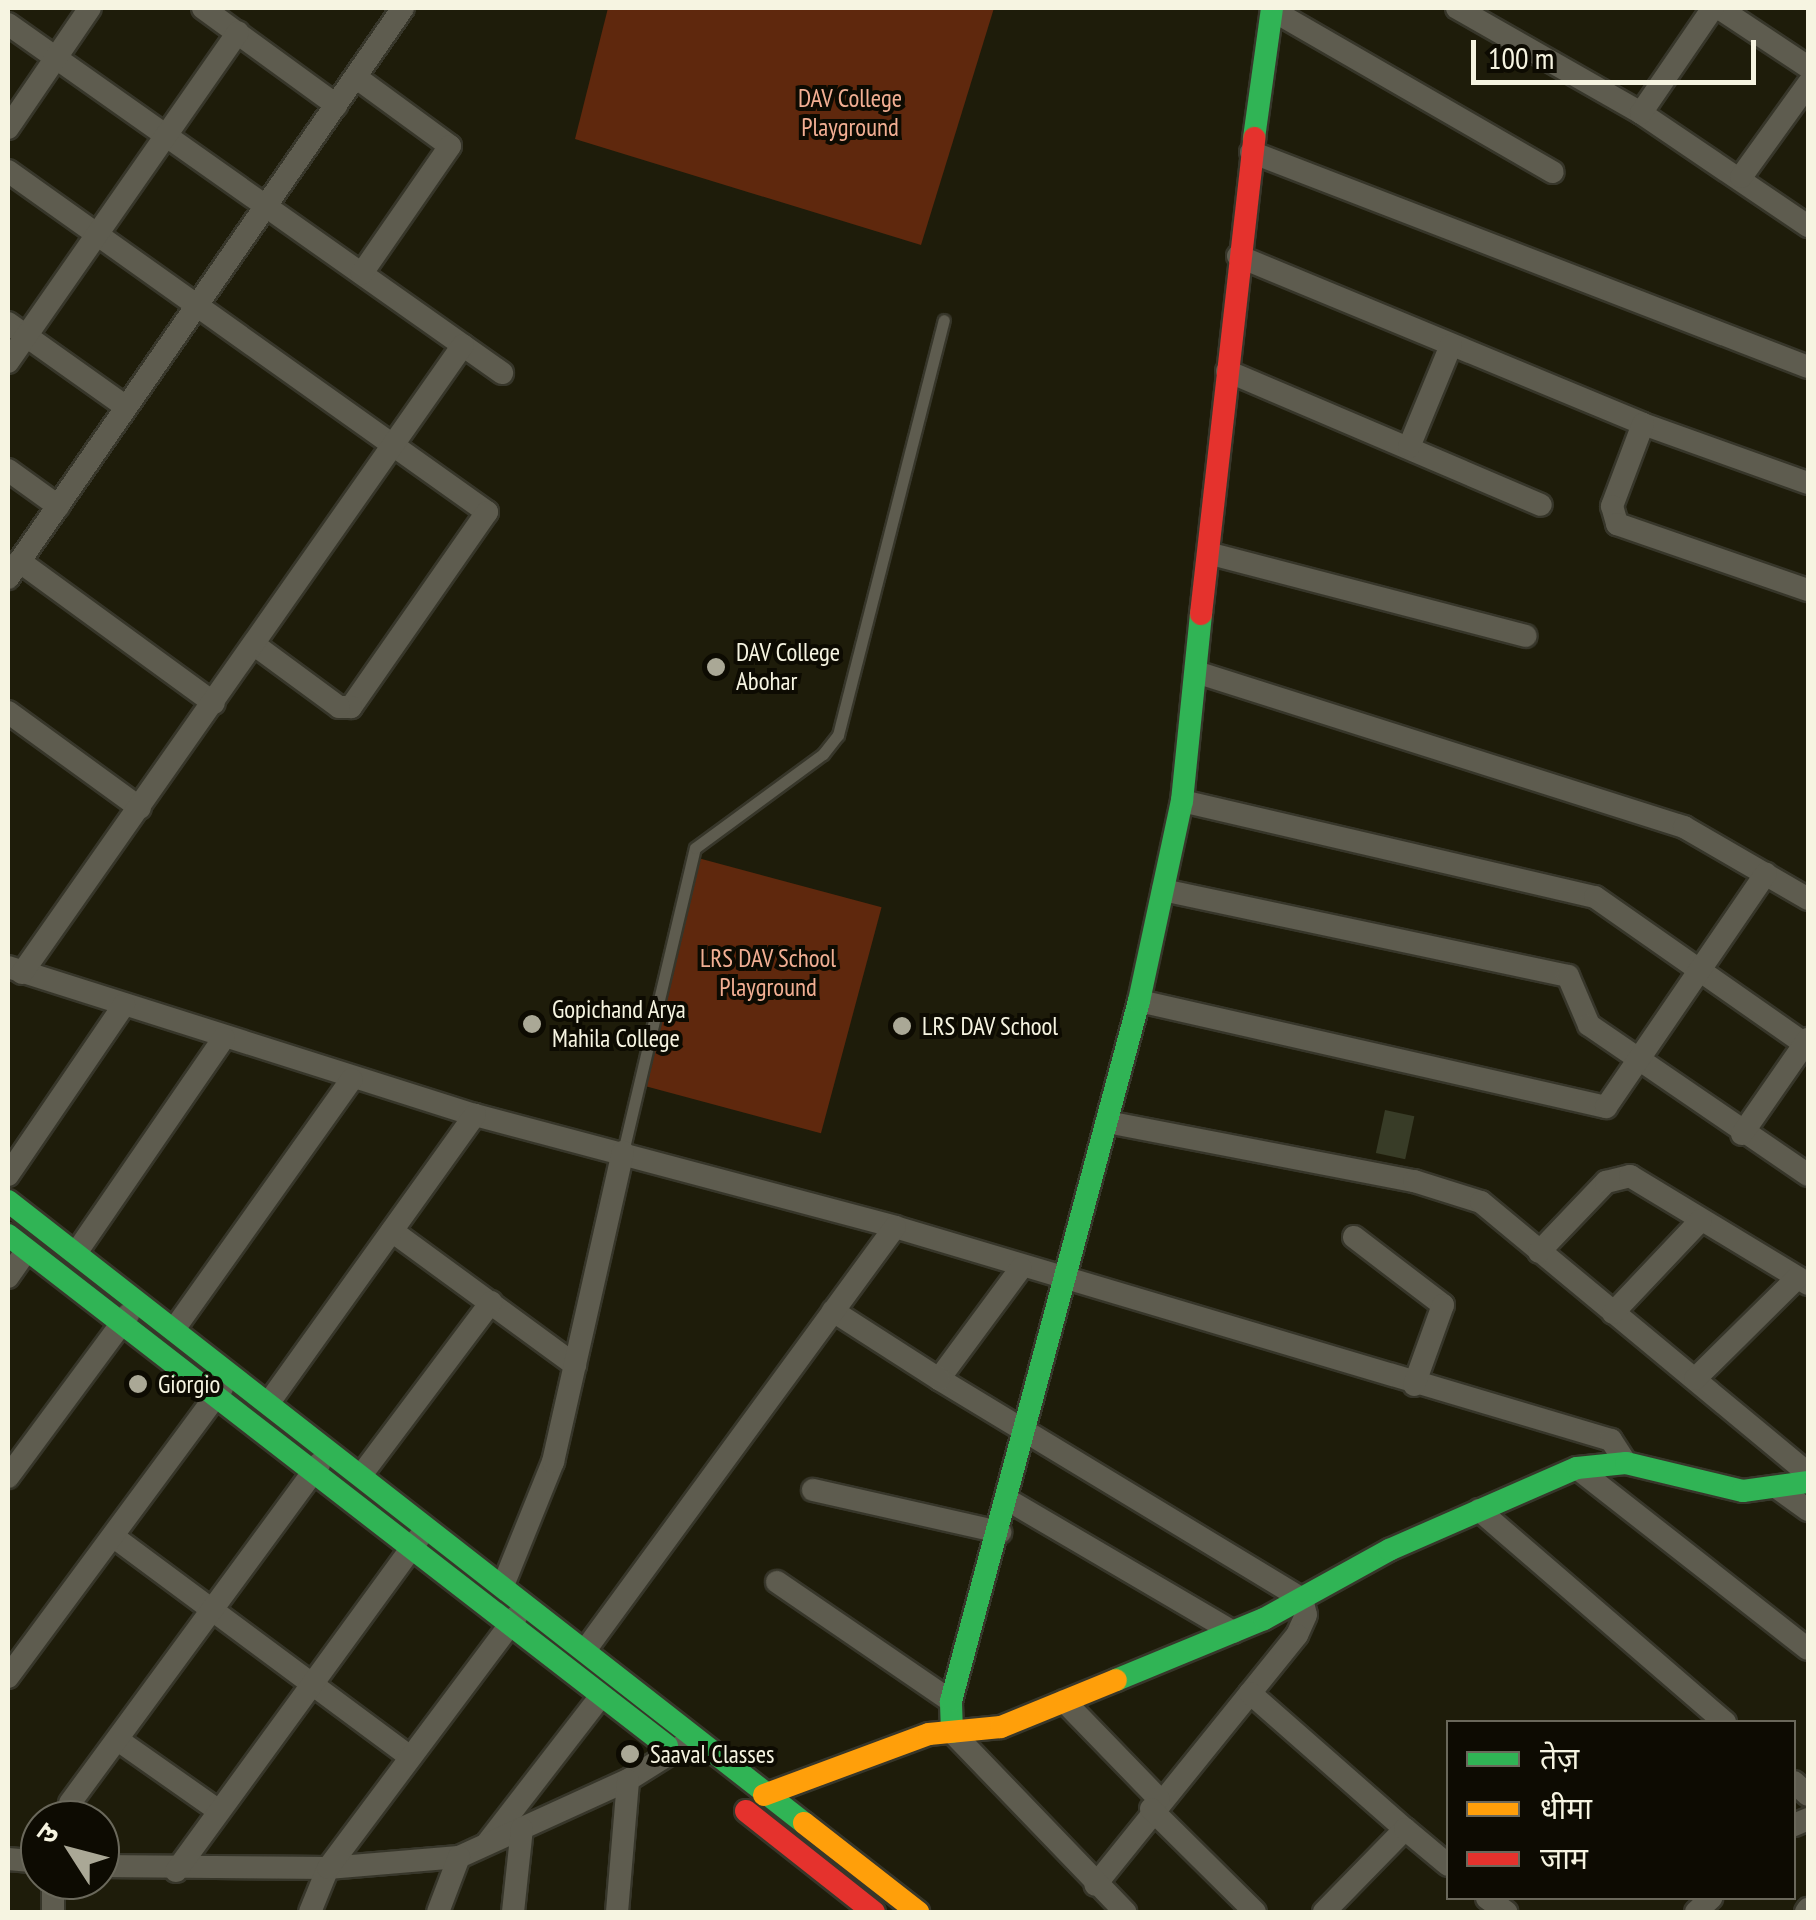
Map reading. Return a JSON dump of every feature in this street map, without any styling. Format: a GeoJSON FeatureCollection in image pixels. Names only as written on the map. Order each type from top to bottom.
{"type":"FeatureCollection","features":[{"type":"Feature","properties":{"kind":"street"},"geometry":{"type":"LineString","coordinates":[[8,128],[90,8]]}},
{"type":"Feature","properties":{"kind":"street"},"geometry":{"type":"LineString","coordinates":[[203,8],[336,105]]}},
{"type":"Feature","properties":{"kind":"street"},"geometry":{"type":"LineString","coordinates":[[214,702],[13,570],[403,8]]}},
{"type":"Feature","properties":{"kind":"street"},"geometry":{"type":"LineString","coordinates":[[1457,8],[1641,113],[1741,176],[1808,226]]}},
{"type":"Feature","properties":{"kind":"street"},"geometry":{"type":"LineString","coordinates":[[1641,113],[1716,8],[1808,67]]}},
{"type":"Feature","properties":{"kind":"street"},"geometry":{"type":"LineString","coordinates":[[1125,1912],[1094,1886],[952,1732],[951,1701],[1000,1532],[1139,1002],[1182,801],[1199,673],[1238,256],[1272,9],[1554,172]]}},
{"type":"Feature","properties":{"kind":"street"},"geometry":{"type":"LineString","coordinates":[[8,24],[502,374]]}},
{"type":"Feature","properties":{"kind":"street"},"geometry":{"type":"LineString","coordinates":[[8,362],[17,330],[98,230],[238,32]]}},
{"type":"Feature","properties":{"kind":"street"},"geometry":{"type":"LineString","coordinates":[[357,78],[450,146],[362,273]]}},
{"type":"Feature","properties":{"kind":"street"},"geometry":{"type":"LineString","coordinates":[[1741,176],[1808,84]]}},
{"type":"Feature","properties":{"kind":"street"},"geometry":{"type":"LineString","coordinates":[[1251,152],[1808,367]]}},
{"type":"Feature","properties":{"kind":"street"},"geometry":{"type":"LineString","coordinates":[[8,171],[198,300],[482,507],[484,523],[351,706],[340,707],[255,645]]}},
{"type":"Feature","properties":{"kind":"street"},"geometry":{"type":"LineString","coordinates":[[1238,256],[1644,424],[1808,482]]}},
{"type":"Feature","properties":{"kind":"street"},"geometry":{"type":"LineString","coordinates":[[17,330],[126,408]]}},
{"type":"Feature","properties":{"kind":"street"},"geometry":{"type":"LineString","coordinates":[[463,345],[140,808],[15,970],[352,1079],[895,1227],[1064,1282],[1611,1440],[1626,1462]]}},
{"type":"Feature","properties":{"kind":"street"},"geometry":{"type":"LineString","coordinates":[[1408,447],[1451,345]]}},
{"type":"Feature","properties":{"kind":"street"},"geometry":{"type":"LineString","coordinates":[[1227,371],[1541,504]]}},
{"type":"Feature","properties":{"kind":"street"},"geometry":{"type":"LineString","coordinates":[[1644,424],[1612,506],[1617,524],[1808,590]]}},
{"type":"Feature","properties":{"kind":"street"},"geometry":{"type":"LineString","coordinates":[[8,470],[58,506]]}},
{"type":"Feature","properties":{"kind":"street"},"geometry":{"type":"LineString","coordinates":[[1211,554],[1525,636]]}},
{"type":"Feature","properties":{"kind":"street"},"geometry":{"type":"LineString","coordinates":[[1199,673],[1684,827],[1808,900]]}},
{"type":"Feature","properties":{"kind":"street"},"geometry":{"type":"LineString","coordinates":[[8,712],[140,808]]}},
{"type":"Feature","properties":{"kind":"street"},"geometry":{"type":"LineString","coordinates":[[1182,801],[1595,897],[1808,1043],[1742,1134]]}},
{"type":"Feature","properties":{"kind":"street"},"geometry":{"type":"LineString","coordinates":[[1139,1002],[1594,1108],[1611,1103],[1766,873]]}},
{"type":"Feature","properties":{"kind":"street"},"geometry":{"type":"LineString","coordinates":[[1162,890],[1568,976],[1576,986],[1580,1016],[1742,1134],[1808,1175]]}},
{"type":"Feature","properties":{"kind":"street"},"geometry":{"type":"LineString","coordinates":[[8,1175],[124,1006]]}},
{"type":"Feature","properties":{"kind":"street"},"geometry":{"type":"LineString","coordinates":[[76,1253],[224,1038]]}},
{"type":"Feature","properties":{"kind":"street"},"geometry":{"type":"LineString","coordinates":[[175,1328],[352,1079]]}},
{"type":"Feature","properties":{"kind":"street"},"geometry":{"type":"LineString","coordinates":[[270,1401],[475,1115]]}},
{"type":"Feature","properties":{"kind":"street"},"geometry":{"type":"LineString","coordinates":[[1108,1122],[1472,1198],[1808,1473]]}},
{"type":"Feature","properties":{"kind":"street"},"geometry":{"type":"LineString","coordinates":[[504,1583],[540,1503],[623,1152]]}},
{"type":"Feature","properties":{"kind":"street"},"geometry":{"type":"LineString","coordinates":[[1539,1252],[1614,1177],[1630,1176],[1803,1281],[1694,1379]]}},
{"type":"Feature","properties":{"kind":"street"},"geometry":{"type":"LineString","coordinates":[[8,1201],[586,1649],[683,1745],[720,1790],[874,1912]]}},
{"type":"Feature","properties":{"kind":"street"},"geometry":{"type":"LineString","coordinates":[[1614,1313],[1701,1220]]}},
{"type":"Feature","properties":{"kind":"street"},"geometry":{"type":"LineString","coordinates":[[586,1649],[895,1227]]}},
{"type":"Feature","properties":{"kind":"street"},"geometry":{"type":"LineString","coordinates":[[392,1231],[575,1365]]}},
{"type":"Feature","properties":{"kind":"street"},"geometry":{"type":"LineString","coordinates":[[8,1234],[601,1696],[764,1795],[918,1912]]}},
{"type":"Feature","properties":{"kind":"street"},"geometry":{"type":"LineString","coordinates":[[1354,1237],[1443,1305],[1414,1385]]}},
{"type":"Feature","properties":{"kind":"street"},"geometry":{"type":"LineString","coordinates":[[8,1277],[27,1250]]}},
{"type":"Feature","properties":{"kind":"street"},"geometry":{"type":"LineString","coordinates":[[939,1380],[1020,1268]]}},
{"type":"Feature","properties":{"kind":"street"},"geometry":{"type":"LineString","coordinates":[[8,1477],[138,1300]]}},
{"type":"Feature","properties":{"kind":"street"},"geometry":{"type":"LineString","coordinates":[[362,1474],[491,1302]]}},
{"type":"Feature","properties":{"kind":"street"},"geometry":{"type":"LineString","coordinates":[[833,1311],[1026,1434],[1302,1599]]}},
{"type":"Feature","properties":{"kind":"street"},"geometry":{"type":"LineString","coordinates":[[8,1677],[233,1374]]}},
{"type":"Feature","properties":{"kind":"street"},"geometry":{"type":"LineString","coordinates":[[72,1800],[330,1449]]}},
{"type":"Feature","properties":{"kind":"street"},"geometry":{"type":"LineString","coordinates":[[764,1795],[929,1734],[1001,1727],[1233,1632],[1478,1510],[1577,1468],[1626,1462],[1728,1490],[1778,1489],[1808,1482]]}},
{"type":"Feature","properties":{"kind":"street"},"geometry":{"type":"LineString","coordinates":[[1577,1468],[1808,1649]]}},
{"type":"Feature","properties":{"kind":"street"},"geometry":{"type":"LineString","coordinates":[[1778,1489],[1808,1510]]}},
{"type":"Feature","properties":{"kind":"street"},"geometry":{"type":"LineString","coordinates":[[813,1490],[1000,1532]]}},
{"type":"Feature","properties":{"kind":"street"},"geometry":{"type":"LineString","coordinates":[[1008,1500],[1233,1632]]}},
{"type":"Feature","properties":{"kind":"street"},"geometry":{"type":"LineString","coordinates":[[1478,1510],[1723,1720]]}},
{"type":"Feature","properties":{"kind":"street"},"geometry":{"type":"LineString","coordinates":[[176,1871],[429,1525]]}},
{"type":"Feature","properties":{"kind":"street"},"geometry":{"type":"LineString","coordinates":[[114,1537],[410,1757]]}},
{"type":"Feature","properties":{"kind":"street"},"geometry":{"type":"LineString","coordinates":[[777,1582],[951,1701]]}},
{"type":"Feature","properties":{"kind":"street"},"geometry":{"type":"LineString","coordinates":[[1094,1886],[1155,1804],[1304,1624],[1302,1599]]}},
{"type":"Feature","properties":{"kind":"street"},"geometry":{"type":"LineString","coordinates":[[310,1912],[328,1868],[528,1602]]}},
{"type":"Feature","properties":{"kind":"street"},"geometry":{"type":"LineString","coordinates":[[1250,1693],[1446,1864]]}},
{"type":"Feature","properties":{"kind":"street"},"geometry":{"type":"LineString","coordinates":[[486,1845],[601,1696]]}},
{"type":"Feature","properties":{"kind":"street"},"geometry":{"type":"LineString","coordinates":[[1064,1701],[1254,1912]]}},
{"type":"Feature","properties":{"kind":"street"},"geometry":{"type":"LineString","coordinates":[[118,1740],[219,1811]]}},
{"type":"Feature","properties":{"kind":"street"},"geometry":{"type":"LineString","coordinates":[[120,1867],[176,1871],[328,1868],[459,1857],[628,1780],[683,1745]]}},
{"type":"Feature","properties":{"kind":"street"},"geometry":{"type":"LineString","coordinates":[[616,1912],[628,1780]]}},
{"type":"Feature","properties":{"kind":"street"},"geometry":{"type":"LineString","coordinates":[[513,1912],[522,1828]]}},
{"type":"Feature","properties":{"kind":"street"},"geometry":{"type":"LineString","coordinates":[[1324,1912],[1405,1829]]}},
{"type":"Feature","properties":{"kind":"street"},"geometry":{"type":"LineString","coordinates":[[438,1912],[459,1857]]}},
{"type":"Feature","properties":{"kind":"lane"},"geometry":{"type":"LineString","coordinates":[[623,1152],[695,848],[823,754],[838,735],[944,320]]}},
{"type":"Feature","properties":{"kind":"green space","name":"DAV College Playground"},"geometry":{"type":"Polygon","coordinates":[[[608,8],[994,8],[921,245],[575,139],[608,8]]]}},
{"type":"Feature","properties":{"kind":"green space","name":"LRS DAV School Playground"},"geometry":{"type":"Polygon","coordinates":[[[698,858],[882,907],[821,1133],[637,1084],[698,858]]]}},
{"type":"Feature","properties":{"kind":"building"},"geometry":{"type":"Polygon","coordinates":[[[1385,1110],[1414,1116],[1405,1159],[1376,1153],[1385,1110]]]}},
{"type":"Feature","properties":{"kind":"traffic: fast"},"geometry":{"type":"LineString","coordinates":[[1254,138],[1272,8]]}},
{"type":"Feature","properties":{"kind":"traffic: fast"},"geometry":{"type":"LineString","coordinates":[[952,1732],[951,1701],[1139,1001],[1182,801],[1201,614]]}},
{"type":"Feature","properties":{"kind":"traffic: fast"},"geometry":{"type":"LineString","coordinates":[[8,1201],[804,1823]]}},
{"type":"Feature","properties":{"kind":"traffic: fast"},"geometry":{"type":"LineString","coordinates":[[8,1235],[667,1746]]}},
{"type":"Feature","properties":{"kind":"traffic: fast"},"geometry":{"type":"LineString","coordinates":[[1116,1680],[1264,1619],[1389,1550],[1577,1468],[1626,1463],[1743,1491],[1808,1482]]}},
{"type":"Feature","properties":{"kind":"traffic: slow"},"geometry":{"type":"LineString","coordinates":[[764,1795],[929,1734],[1001,1727],[1116,1680]]}},
{"type":"Feature","properties":{"kind":"traffic: slow"},"geometry":{"type":"LineString","coordinates":[[804,1823],[918,1912]]}},
{"type":"Feature","properties":{"kind":"traffic: jam"},"geometry":{"type":"LineString","coordinates":[[1201,614],[1254,138]]}},
{"type":"Feature","properties":{"kind":"traffic: jam"},"geometry":{"type":"LineString","coordinates":[[746,1811],[874,1912]]}},
{"type":"Feature","properties":{"kind":"place","name":"DAV College Abohar"},"geometry":{"type":"Point","coordinates":[716,667]}},
{"type":"Feature","properties":{"kind":"place","name":"Gopichand Arya Mahila College"},"geometry":{"type":"Point","coordinates":[532,1024]}},
{"type":"Feature","properties":{"kind":"place","name":"LRS DAV School"},"geometry":{"type":"Point","coordinates":[902,1026]}},
{"type":"Feature","properties":{"kind":"place","name":"Giorgio"},"geometry":{"type":"Point","coordinates":[138,1384]}},
{"type":"Feature","properties":{"kind":"place","name":"Saaval Classes"},"geometry":{"type":"Point","coordinates":[630,1754]}}]}
